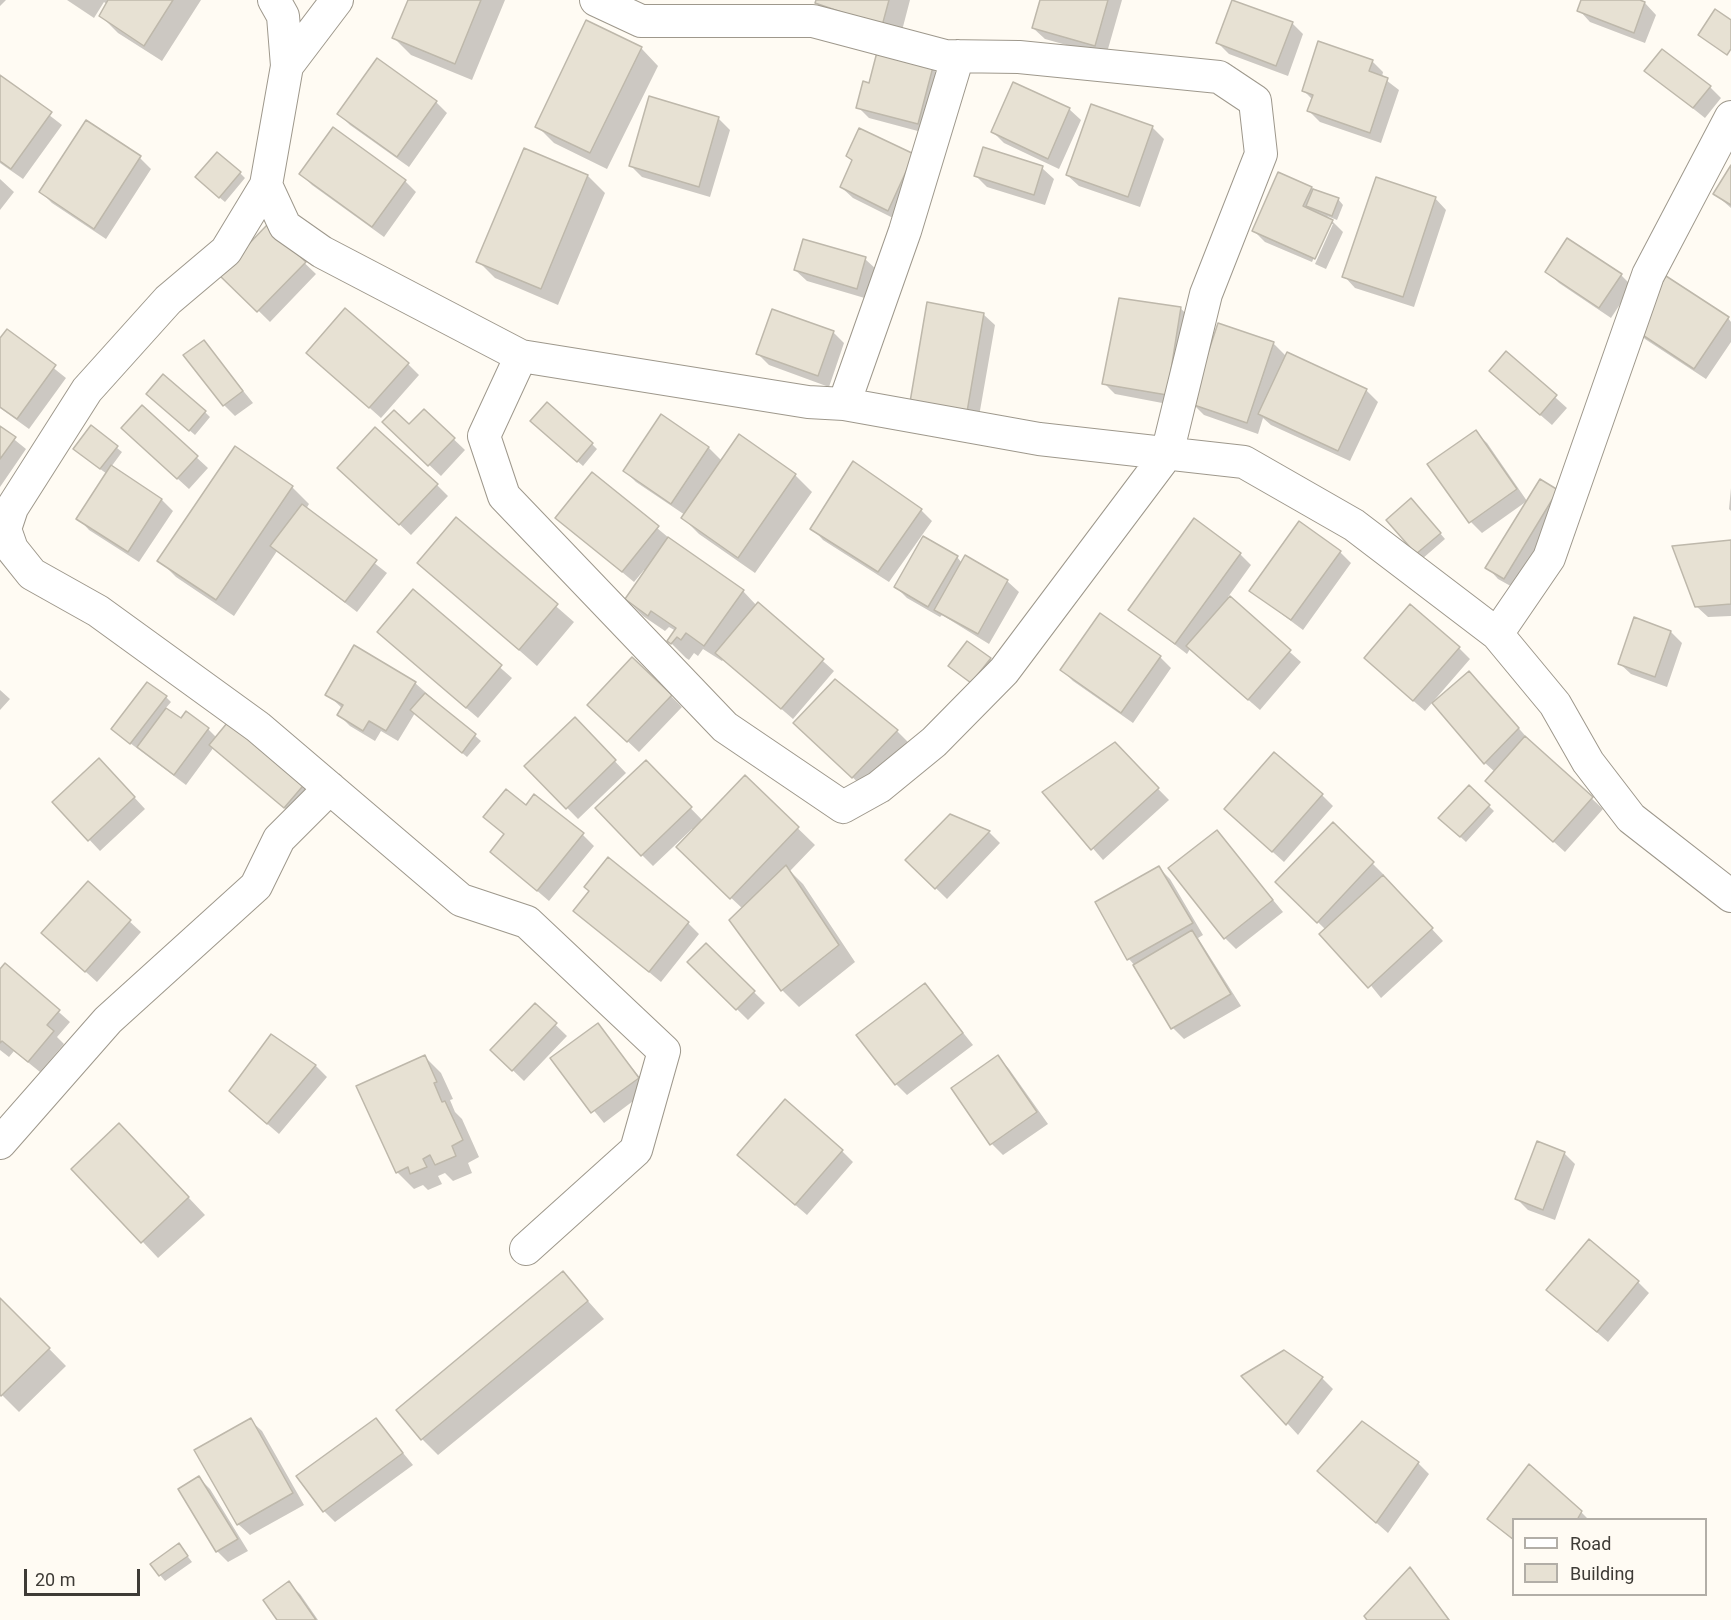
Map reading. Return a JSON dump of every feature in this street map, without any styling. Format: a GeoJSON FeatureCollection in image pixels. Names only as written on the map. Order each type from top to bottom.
{"type":"FeatureCollection","features":[{"type":"Feature","properties":{"kind":"street"},"geometry":{"type":"LineString","coordinates":[[274,0],[283,16],[287,66],[266,185],[226,251],[168,300],[87,390],[12,508],[3,531],[12,549],[32,574],[98,611],[258,727],[461,900],[527,922],[664,1051],[636,1150],[526,1250]]}},
{"type":"Feature","properties":{"kind":"street"},"geometry":{"type":"LineString","coordinates":[[287,66],[338,0]]}},
{"type":"Feature","properties":{"kind":"street"},"geometry":{"type":"LineString","coordinates":[[521,356],[484,436],[504,496],[725,727],[843,807],[879,787],[934,742],[1004,671],[1167,454],[1206,294],[1261,154],[1255,101],[1219,77],[1019,57],[945,56],[813,21],[641,21],[596,0]]}},
{"type":"Feature","properties":{"kind":"street"},"geometry":{"type":"LineString","coordinates":[[844,404],[905,231],[958,56]]}},
{"type":"Feature","properties":{"kind":"street"},"geometry":{"type":"LineString","coordinates":[[1497,634],[1549,558],[1648,275],[1731,117]]}},
{"type":"Feature","properties":{"kind":"street"},"geometry":{"type":"LineString","coordinates":[[266,185],[285,226],[322,252],[521,356],[798,400],[844,404],[1039,439],[1244,462],[1354,525],[1497,634],[1555,704],[1588,762],[1631,818],[1731,896]]}},
{"type":"Feature","properties":{"kind":"street"},"geometry":{"type":"LineString","coordinates":[[0,1143],[108,1020],[256,886],[279,839],[330,788]]}},
{"type":"Feature","properties":{"kind":"building"},"geometry":{"type":"Polygon","coordinates":[[[108,0],[173,0],[144,46],[99,16],[108,0]]]}},
{"type":"Feature","properties":{"kind":"building"},"geometry":{"type":"Polygon","coordinates":[[[408,0],[481,0],[455,64],[392,38],[408,0]]]}},
{"type":"Feature","properties":{"kind":"building"},"geometry":{"type":"Polygon","coordinates":[[[816,0],[889,0],[882,26],[815,3],[816,0]]]}},
{"type":"Feature","properties":{"kind":"building"},"geometry":{"type":"Polygon","coordinates":[[[1040,0],[1108,0],[1095,46],[1032,28],[1040,0]]]}},
{"type":"Feature","properties":{"kind":"building"},"geometry":{"type":"Polygon","coordinates":[[[1232,0],[1293,22],[1276,66],[1216,43],[1232,0]]]}},
{"type":"Feature","properties":{"kind":"building"},"geometry":{"type":"Polygon","coordinates":[[[1581,0],[1640,0],[1645,2],[1634,33],[1577,11],[1581,0]]]}},
{"type":"Feature","properties":{"kind":"building"},"geometry":{"type":"Polygon","coordinates":[[[1715,9],[1731,20],[1731,49],[1727,55],[1698,35],[1715,9]]]}},
{"type":"Feature","properties":{"kind":"building"},"geometry":{"type":"Polygon","coordinates":[[[586,20],[642,47],[590,153],[535,127],[586,20]]]}},
{"type":"Feature","properties":{"kind":"building"},"geometry":{"type":"Polygon","coordinates":[[[1318,41],[1373,60],[1369,71],[1388,78],[1370,133],[1307,111],[1313,95],[1302,91],[1318,41]]]}},
{"type":"Feature","properties":{"kind":"building"},"geometry":{"type":"Polygon","coordinates":[[[1662,49],[1711,86],[1693,108],[1644,71],[1662,49]]]}},
{"type":"Feature","properties":{"kind":"building"},"geometry":{"type":"Polygon","coordinates":[[[877,52],[933,67],[918,124],[856,108],[863,81],[869,83],[877,52]]]}},
{"type":"Feature","properties":{"kind":"building"},"geometry":{"type":"Polygon","coordinates":[[[377,58],[437,101],[397,157],[337,114],[377,58]]]}},
{"type":"Feature","properties":{"kind":"building"},"geometry":{"type":"Polygon","coordinates":[[[0,75],[52,112],[11,169],[0,161],[0,75]]]}},
{"type":"Feature","properties":{"kind":"building"},"geometry":{"type":"Polygon","coordinates":[[[1013,82],[1070,108],[1048,159],[991,132],[1013,82]]]}},
{"type":"Feature","properties":{"kind":"building"},"geometry":{"type":"Polygon","coordinates":[[[649,96],[719,117],[699,187],[629,166],[649,96]]]}},
{"type":"Feature","properties":{"kind":"building"},"geometry":{"type":"Polygon","coordinates":[[[1091,104],[1153,126],[1128,197],[1066,175],[1091,104]]]}},
{"type":"Feature","properties":{"kind":"building"},"geometry":{"type":"Polygon","coordinates":[[[86,120],[141,156],[94,229],[39,192],[86,120]]]}},
{"type":"Feature","properties":{"kind":"building"},"geometry":{"type":"Polygon","coordinates":[[[333,127],[406,180],[372,227],[299,174],[333,127]]]}},
{"type":"Feature","properties":{"kind":"building"},"geometry":{"type":"Polygon","coordinates":[[[859,128],[914,154],[888,211],[840,187],[852,160],[846,156],[859,128]]]}},
{"type":"Feature","properties":{"kind":"building"},"geometry":{"type":"Polygon","coordinates":[[[983,147],[1043,166],[1034,195],[974,176],[983,147]]]}},
{"type":"Feature","properties":{"kind":"building"},"geometry":{"type":"Polygon","coordinates":[[[524,148],[588,175],[541,289],[476,262],[524,148]]]}},
{"type":"Feature","properties":{"kind":"building"},"geometry":{"type":"Polygon","coordinates":[[[217,152],[241,172],[219,198],[195,177],[217,152]]]}},
{"type":"Feature","properties":{"kind":"building"},"geometry":{"type":"Polygon","coordinates":[[[1731,165],[1731,205],[1713,194],[1731,165]]]}},
{"type":"Feature","properties":{"kind":"building"},"geometry":{"type":"Polygon","coordinates":[[[1278,172],[1312,187],[1303,206],[1333,220],[1315,259],[1252,231],[1278,172]]]}},
{"type":"Feature","properties":{"kind":"building"},"geometry":{"type":"Polygon","coordinates":[[[1376,177],[1436,197],[1403,297],[1342,277],[1376,177]]]}},
{"type":"Feature","properties":{"kind":"building"},"geometry":{"type":"Polygon","coordinates":[[[1313,189],[1339,198],[1332,216],[1306,206],[1313,189]]]}},
{"type":"Feature","properties":{"kind":"building"},"geometry":{"type":"Polygon","coordinates":[[[267,225],[306,262],[257,312],[219,275],[267,225]]]}},
{"type":"Feature","properties":{"kind":"building"},"geometry":{"type":"Polygon","coordinates":[[[1567,238],[1622,274],[1599,308],[1545,272],[1567,238]]]}},
{"type":"Feature","properties":{"kind":"building"},"geometry":{"type":"Polygon","coordinates":[[[803,239],[866,257],[857,289],[794,270],[803,239]]]}},
{"type":"Feature","properties":{"kind":"building"},"geometry":{"type":"Polygon","coordinates":[[[1666,276],[1729,317],[1694,369],[1632,328],[1666,276]]]}},
{"type":"Feature","properties":{"kind":"building"},"geometry":{"type":"Polygon","coordinates":[[[1119,298],[1181,307],[1167,395],[1102,384],[1119,298]]]}},
{"type":"Feature","properties":{"kind":"building"},"geometry":{"type":"Polygon","coordinates":[[[927,302],[984,313],[967,412],[910,402],[927,302]]]}},
{"type":"Feature","properties":{"kind":"building"},"geometry":{"type":"Polygon","coordinates":[[[345,308],[409,363],[369,408],[306,353],[345,308]]]}},
{"type":"Feature","properties":{"kind":"building"},"geometry":{"type":"Polygon","coordinates":[[[772,309],[834,331],[818,376],[756,354],[772,309]]]}},
{"type":"Feature","properties":{"kind":"building"},"geometry":{"type":"Polygon","coordinates":[[[1218,323],[1274,342],[1247,423],[1191,404],[1218,323]]]}},
{"type":"Feature","properties":{"kind":"building"},"geometry":{"type":"Polygon","coordinates":[[[7,329],[56,365],[17,419],[0,407],[0,338],[7,329]]]}},
{"type":"Feature","properties":{"kind":"building"},"geometry":{"type":"Polygon","coordinates":[[[204,340],[243,391],[223,406],[183,355],[204,340]]]}},
{"type":"Feature","properties":{"kind":"building"},"geometry":{"type":"Polygon","coordinates":[[[1506,351],[1557,395],[1540,415],[1489,371],[1506,351]]]}},
{"type":"Feature","properties":{"kind":"building"},"geometry":{"type":"Polygon","coordinates":[[[1287,352],[1367,389],[1338,451],[1258,414],[1287,352]]]}},
{"type":"Feature","properties":{"kind":"building"},"geometry":{"type":"Polygon","coordinates":[[[163,374],[206,411],[189,431],[146,394],[163,374]]]}},
{"type":"Feature","properties":{"kind":"building"},"geometry":{"type":"Polygon","coordinates":[[[547,402],[593,443],[577,462],[530,421],[547,402]]]}},
{"type":"Feature","properties":{"kind":"building"},"geometry":{"type":"Polygon","coordinates":[[[142,405],[198,456],[177,479],[121,428],[142,405]]]}},
{"type":"Feature","properties":{"kind":"building"},"geometry":{"type":"Polygon","coordinates":[[[424,409],[455,438],[428,466],[382,422],[394,410],[409,424],[424,409]]]}},
{"type":"Feature","properties":{"kind":"building"},"geometry":{"type":"Polygon","coordinates":[[[661,414],[709,447],[671,504],[623,471],[661,414]]]}},
{"type":"Feature","properties":{"kind":"building"},"geometry":{"type":"Polygon","coordinates":[[[91,425],[118,446],[100,469],[73,449],[91,425]]]}},
{"type":"Feature","properties":{"kind":"building"},"geometry":{"type":"Polygon","coordinates":[[[0,426],[16,437],[0,459],[0,426]]]}},
{"type":"Feature","properties":{"kind":"building"},"geometry":{"type":"Polygon","coordinates":[[[375,427],[438,484],[399,525],[337,468],[375,427]]]}},
{"type":"Feature","properties":{"kind":"building"},"geometry":{"type":"Polygon","coordinates":[[[1476,430],[1517,489],[1469,523],[1427,464],[1476,430]]]}},
{"type":"Feature","properties":{"kind":"building"},"geometry":{"type":"Polygon","coordinates":[[[739,434],[796,474],[738,558],[681,518],[739,434]]]}},
{"type":"Feature","properties":{"kind":"building"},"geometry":{"type":"Polygon","coordinates":[[[235,446],[293,486],[216,600],[157,561],[235,446]]]}},
{"type":"Feature","properties":{"kind":"building"},"geometry":{"type":"Polygon","coordinates":[[[853,461],[922,509],[878,572],[810,529],[853,461]]]}},
{"type":"Feature","properties":{"kind":"building"},"geometry":{"type":"Polygon","coordinates":[[[111,465],[162,499],[128,552],[76,519],[111,465]]]}},
{"type":"Feature","properties":{"kind":"building"},"geometry":{"type":"Polygon","coordinates":[[[592,472],[659,526],[622,572],[555,518],[592,472]]]}},
{"type":"Feature","properties":{"kind":"building"},"geometry":{"type":"Polygon","coordinates":[[[1540,479],[1558,490],[1504,579],[1485,568],[1540,479]]]}},
{"type":"Feature","properties":{"kind":"building"},"geometry":{"type":"Polygon","coordinates":[[[1411,498],[1441,533],[1416,554],[1386,520],[1411,498]]]}},
{"type":"Feature","properties":{"kind":"building"},"geometry":{"type":"Polygon","coordinates":[[[302,504],[377,560],[345,602],[270,546],[302,504]]]}},
{"type":"Feature","properties":{"kind":"building"},"geometry":{"type":"Polygon","coordinates":[[[456,517],[558,604],[519,650],[417,563],[456,517]]]}},
{"type":"Feature","properties":{"kind":"building"},"geometry":{"type":"Polygon","coordinates":[[[1194,518],[1241,553],[1175,644],[1128,610],[1194,518]]]}},
{"type":"Feature","properties":{"kind":"building"},"geometry":{"type":"Polygon","coordinates":[[[1299,521],[1341,551],[1291,620],[1249,591],[1299,521]]]}},
{"type":"Feature","properties":{"kind":"building"},"geometry":{"type":"Polygon","coordinates":[[[923,536],[958,556],[928,607],[894,587],[923,536]]]}},
{"type":"Feature","properties":{"kind":"building"},"geometry":{"type":"Polygon","coordinates":[[[668,537],[744,590],[704,646],[686,633],[681,640],[677,637],[671,644],[667,641],[676,628],[651,611],[648,616],[625,599],[668,537]]]}},
{"type":"Feature","properties":{"kind":"building"},"geometry":{"type":"Polygon","coordinates":[[[1731,540],[1731,604],[1695,607],[1672,546],[1731,540]]]}},
{"type":"Feature","properties":{"kind":"building"},"geometry":{"type":"Polygon","coordinates":[[[965,555],[1008,580],[978,634],[934,610],[965,555]]]}},
{"type":"Feature","properties":{"kind":"building"},"geometry":{"type":"Polygon","coordinates":[[[413,589],[502,665],[466,708],[377,632],[413,589]]]}},
{"type":"Feature","properties":{"kind":"building"},"geometry":{"type":"Polygon","coordinates":[[[1230,596],[1291,650],[1248,700],[1186,646],[1230,596]]]}},
{"type":"Feature","properties":{"kind":"building"},"geometry":{"type":"Polygon","coordinates":[[[758,602],[824,659],[781,709],[715,653],[758,602]]]}},
{"type":"Feature","properties":{"kind":"building"},"geometry":{"type":"Polygon","coordinates":[[[1410,604],[1460,647],[1413,701],[1364,658],[1410,604]]]}},
{"type":"Feature","properties":{"kind":"building"},"geometry":{"type":"Polygon","coordinates":[[[1100,613],[1161,656],[1121,713],[1060,670],[1100,613]]]}},
{"type":"Feature","properties":{"kind":"building"},"geometry":{"type":"Polygon","coordinates":[[[1634,617],[1671,631],[1655,677],[1618,664],[1634,617]]]}},
{"type":"Feature","properties":{"kind":"building"},"geometry":{"type":"Polygon","coordinates":[[[967,641],[991,658],[971,683],[948,666],[967,641]]]}},
{"type":"Feature","properties":{"kind":"building"},"geometry":{"type":"Polygon","coordinates":[[[354,645],[416,682],[386,731],[369,721],[363,731],[337,715],[343,705],[325,695],[354,645]]]}},
{"type":"Feature","properties":{"kind":"building"},"geometry":{"type":"Polygon","coordinates":[[[632,657],[672,695],[627,742],[587,705],[632,657]]]}},
{"type":"Feature","properties":{"kind":"building"},"geometry":{"type":"Polygon","coordinates":[[[1469,671],[1519,728],[1484,764],[1432,703],[1469,671]]]}},
{"type":"Feature","properties":{"kind":"building"},"geometry":{"type":"Polygon","coordinates":[[[835,679],[898,730],[852,778],[793,723],[835,679]]]}},
{"type":"Feature","properties":{"kind":"building"},"geometry":{"type":"Polygon","coordinates":[[[147,682],[167,696],[130,744],[111,729],[147,682]]]}},
{"type":"Feature","properties":{"kind":"building"},"geometry":{"type":"Polygon","coordinates":[[[425,693],[476,734],[462,753],[410,710],[425,693]]]}},
{"type":"Feature","properties":{"kind":"building"},"geometry":{"type":"Polygon","coordinates":[[[166,708],[181,718],[186,711],[209,728],[174,775],[137,747],[166,708]]]}},
{"type":"Feature","properties":{"kind":"building"},"geometry":{"type":"Polygon","coordinates":[[[232,717],[308,780],[284,808],[209,745],[232,717]]]}},
{"type":"Feature","properties":{"kind":"building"},"geometry":{"type":"Polygon","coordinates":[[[575,717],[616,760],[566,809],[524,766],[575,717]]]}},
{"type":"Feature","properties":{"kind":"building"},"geometry":{"type":"Polygon","coordinates":[[[1525,736],[1593,797],[1553,842],[1485,781],[1525,736]]]}},
{"type":"Feature","properties":{"kind":"building"},"geometry":{"type":"Polygon","coordinates":[[[1115,742],[1159,788],[1091,850],[1042,792],[1115,742]]]}},
{"type":"Feature","properties":{"kind":"building"},"geometry":{"type":"Polygon","coordinates":[[[1274,752],[1323,794],[1272,852],[1224,809],[1274,752]]]}},
{"type":"Feature","properties":{"kind":"building"},"geometry":{"type":"Polygon","coordinates":[[[99,758],[135,797],[88,841],[52,802],[99,758]]]}},
{"type":"Feature","properties":{"kind":"building"},"geometry":{"type":"Polygon","coordinates":[[[646,760],[692,807],[641,856],[595,808],[646,760]]]}},
{"type":"Feature","properties":{"kind":"building"},"geometry":{"type":"Polygon","coordinates":[[[745,775],[799,827],[730,899],[676,847],[745,775]]]}},
{"type":"Feature","properties":{"kind":"building"},"geometry":{"type":"Polygon","coordinates":[[[1469,785],[1490,805],[1460,837],[1438,818],[1469,785]]]}},
{"type":"Feature","properties":{"kind":"building"},"geometry":{"type":"Polygon","coordinates":[[[506,789],[526,805],[534,794],[584,833],[537,891],[490,852],[504,834],[483,817],[506,789]]]}},
{"type":"Feature","properties":{"kind":"building"},"geometry":{"type":"Polygon","coordinates":[[[950,814],[990,831],[935,889],[905,860],[950,814]]]}},
{"type":"Feature","properties":{"kind":"building"},"geometry":{"type":"Polygon","coordinates":[[[1333,822],[1374,862],[1317,923],[1275,882],[1333,822]]]}},
{"type":"Feature","properties":{"kind":"building"},"geometry":{"type":"Polygon","coordinates":[[[1217,830],[1273,900],[1224,939],[1168,868],[1217,830]]]}},
{"type":"Feature","properties":{"kind":"building"},"geometry":{"type":"Polygon","coordinates":[[[608,857],[689,922],[649,972],[573,911],[589,891],[584,887],[608,857]]]}},
{"type":"Feature","properties":{"kind":"building"},"geometry":{"type":"Polygon","coordinates":[[[786,865],[839,945],[781,991],[729,920],[786,865]]]}},
{"type":"Feature","properties":{"kind":"building"},"geometry":{"type":"Polygon","coordinates":[[[1159,866],[1193,923],[1127,960],[1095,902],[1159,866]]]}},
{"type":"Feature","properties":{"kind":"building"},"geometry":{"type":"Polygon","coordinates":[[[1383,875],[1433,928],[1368,988],[1319,934],[1383,875]]]}},
{"type":"Feature","properties":{"kind":"building"},"geometry":{"type":"Polygon","coordinates":[[[88,881],[131,920],[85,972],[41,933],[88,881]]]}},
{"type":"Feature","properties":{"kind":"building"},"geometry":{"type":"Polygon","coordinates":[[[1192,930],[1231,994],[1171,1029],[1133,965],[1192,930]]]}},
{"type":"Feature","properties":{"kind":"building"},"geometry":{"type":"Polygon","coordinates":[[[706,943],[755,991],[736,1010],[687,962],[706,943]]]}},
{"type":"Feature","properties":{"kind":"building"},"geometry":{"type":"Polygon","coordinates":[[[5,963],[60,1010],[47,1025],[54,1031],[28,1062],[2,1041],[0,1043],[0,969],[5,963]]]}},
{"type":"Feature","properties":{"kind":"building"},"geometry":{"type":"Polygon","coordinates":[[[925,983],[963,1033],[895,1085],[856,1035],[925,983]]]}},
{"type":"Feature","properties":{"kind":"building"},"geometry":{"type":"Polygon","coordinates":[[[535,1003],[557,1023],[512,1071],[490,1050],[535,1003]]]}},
{"type":"Feature","properties":{"kind":"building"},"geometry":{"type":"Polygon","coordinates":[[[598,1023],[639,1078],[591,1113],[550,1058],[598,1023]]]}},
{"type":"Feature","properties":{"kind":"building"},"geometry":{"type":"Polygon","coordinates":[[[271,1034],[316,1065],[267,1124],[229,1091],[271,1034]]]}},
{"type":"Feature","properties":{"kind":"building"},"geometry":{"type":"Polygon","coordinates":[[[425,1055],[437,1082],[434,1083],[442,1102],[445,1101],[463,1140],[452,1146],[456,1156],[435,1165],[430,1155],[423,1159],[427,1167],[410,1174],[408,1167],[396,1173],[356,1086],[425,1055]]]}},
{"type":"Feature","properties":{"kind":"building"},"geometry":{"type":"Polygon","coordinates":[[[998,1055],[1037,1112],[990,1145],[951,1088],[998,1055]]]}},
{"type":"Feature","properties":{"kind":"building"},"geometry":{"type":"Polygon","coordinates":[[[785,1099],[843,1150],[795,1205],[737,1155],[785,1099]]]}},
{"type":"Feature","properties":{"kind":"building"},"geometry":{"type":"Polygon","coordinates":[[[119,1123],[189,1197],[141,1243],[71,1169],[119,1123]]]}},
{"type":"Feature","properties":{"kind":"building"},"geometry":{"type":"Polygon","coordinates":[[[1537,1141],[1565,1152],[1543,1210],[1515,1199],[1537,1141]]]}},
{"type":"Feature","properties":{"kind":"building"},"geometry":{"type":"Polygon","coordinates":[[[1589,1239],[1639,1281],[1597,1332],[1546,1290],[1589,1239]]]}},
{"type":"Feature","properties":{"kind":"building"},"geometry":{"type":"Polygon","coordinates":[[[563,1271],[588,1301],[421,1440],[396,1410],[563,1271]]]}},
{"type":"Feature","properties":{"kind":"building"},"geometry":{"type":"Polygon","coordinates":[[[0,1298],[50,1348],[1,1396],[0,1395],[0,1298]]]}},
{"type":"Feature","properties":{"kind":"building"},"geometry":{"type":"Polygon","coordinates":[[[1284,1350],[1323,1377],[1286,1425],[1241,1376],[1284,1350]]]}},
{"type":"Feature","properties":{"kind":"building"},"geometry":{"type":"Polygon","coordinates":[[[251,1418],[293,1493],[237,1525],[194,1450],[251,1418]]]}},
{"type":"Feature","properties":{"kind":"building"},"geometry":{"type":"Polygon","coordinates":[[[376,1418],[403,1453],[323,1512],[296,1476],[376,1418]]]}},
{"type":"Feature","properties":{"kind":"building"},"geometry":{"type":"Polygon","coordinates":[[[1362,1421],[1419,1462],[1376,1523],[1317,1471],[1362,1421]]]}},
{"type":"Feature","properties":{"kind":"building"},"geometry":{"type":"Polygon","coordinates":[[[1529,1464],[1582,1511],[1578,1518],[1512,1518],[1512,1538],[1487,1519],[1529,1464]]]}},
{"type":"Feature","properties":{"kind":"building"},"geometry":{"type":"Polygon","coordinates":[[[199,1476],[238,1539],[216,1552],[178,1489],[199,1476]]]}},
{"type":"Feature","properties":{"kind":"building"},"geometry":{"type":"Polygon","coordinates":[[[179,1543],[188,1556],[159,1576],[150,1564],[179,1543]]]}},
{"type":"Feature","properties":{"kind":"building"},"geometry":{"type":"Polygon","coordinates":[[[1410,1567],[1449,1620],[1367,1620],[1364,1616],[1410,1567]]]}},
{"type":"Feature","properties":{"kind":"building"},"geometry":{"type":"Polygon","coordinates":[[[289,1581],[316,1620],[277,1620],[263,1600],[289,1581]]]}}]}
